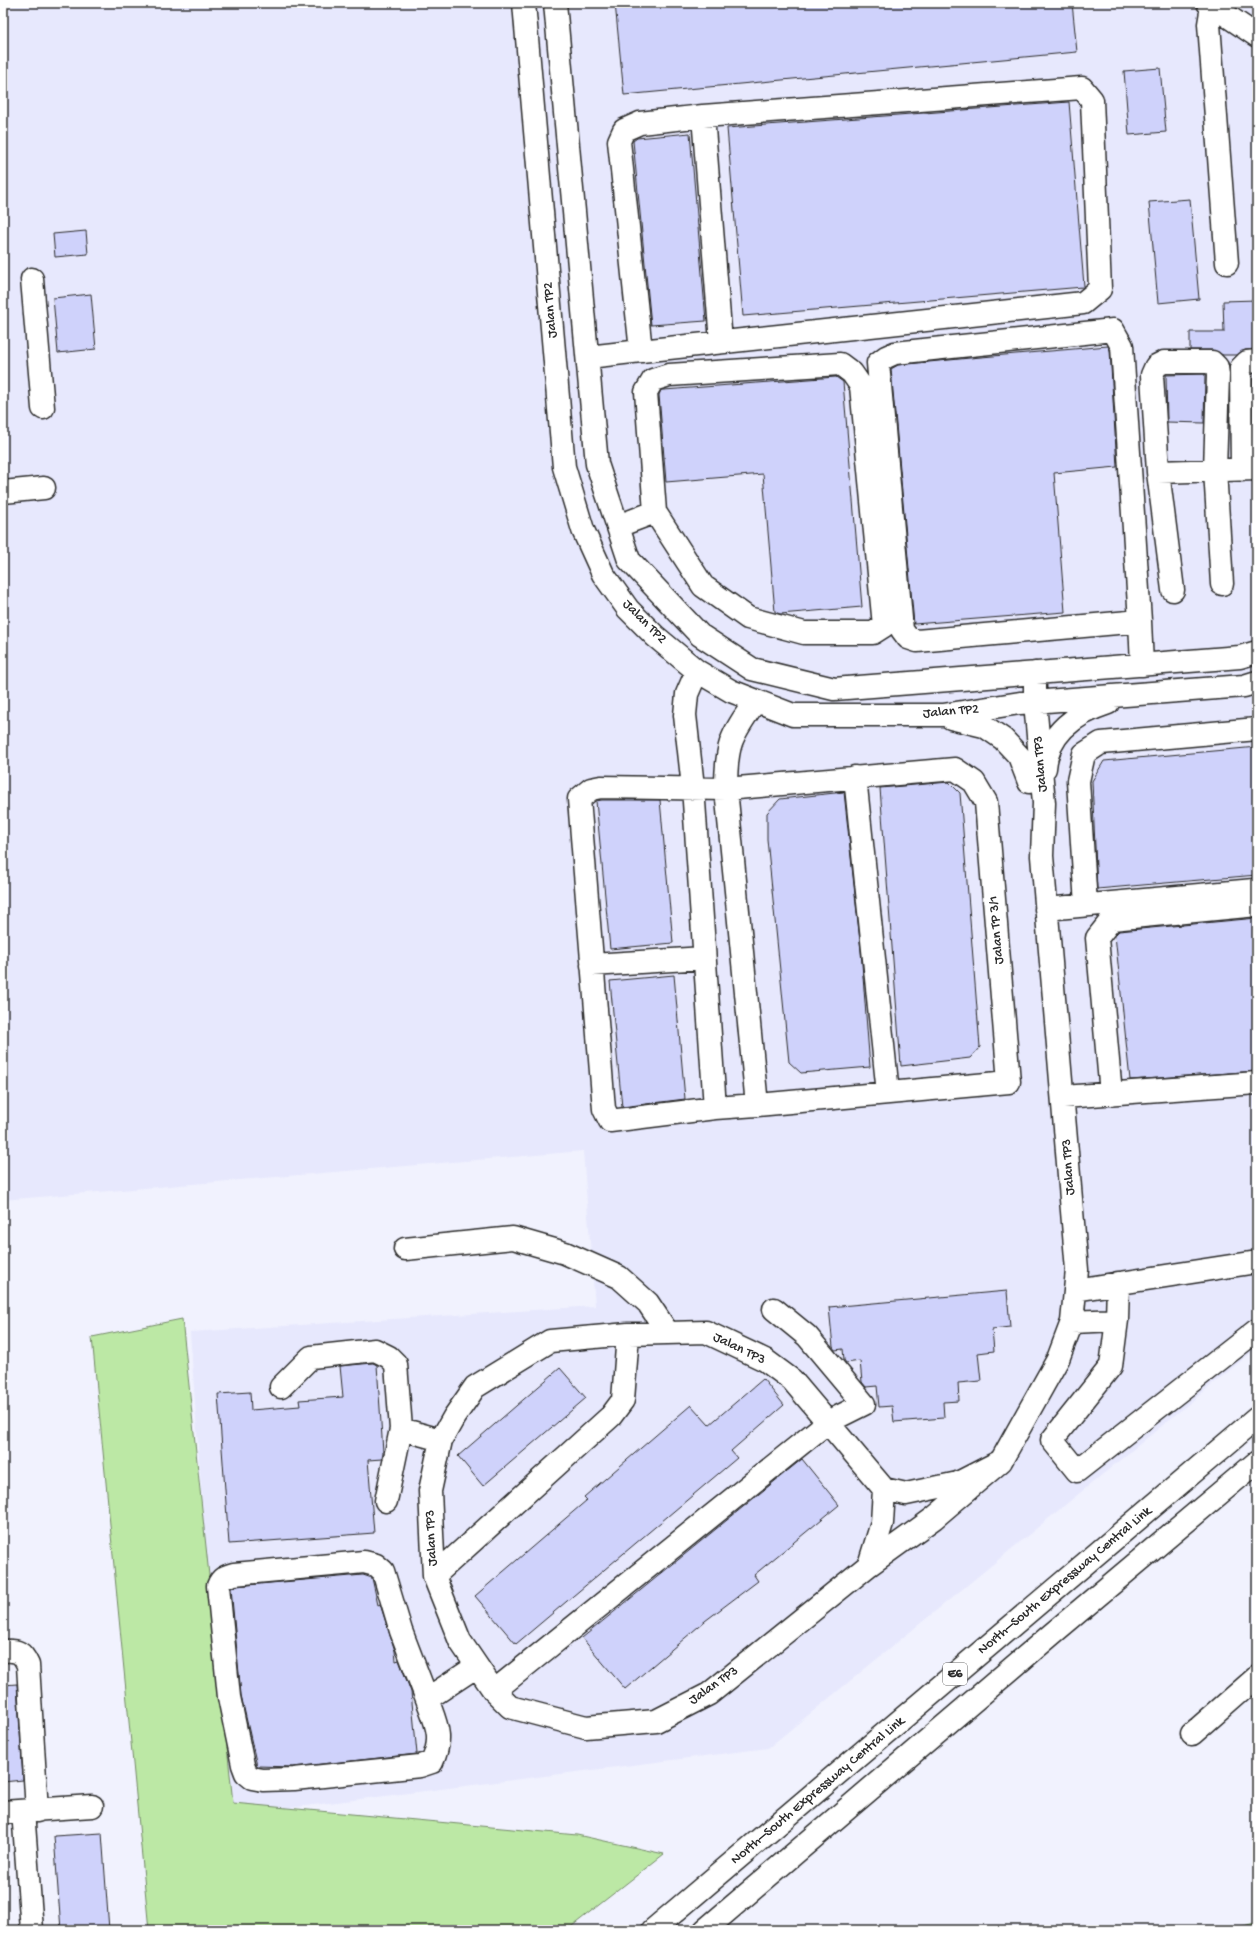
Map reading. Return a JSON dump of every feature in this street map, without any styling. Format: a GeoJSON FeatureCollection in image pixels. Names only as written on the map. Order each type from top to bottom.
{"type":"FeatureCollection","features":[{"type":"Feature","properties":{"kind":"main road","name":"Jalan TP2"},"geometry":{"type":"LineString","coordinates":[[524,3],[564,467],[583,530],[603,574],[628,609],[655,636],[697,671],[731,692],[793,715],[943,715],[1028,703],[1244,686],[1257,682]]}},
{"type":"Feature","properties":{"kind":"main road"},"geometry":{"type":"LineString","coordinates":[[555,3],[597,464],[629,560],[700,635],[752,669],[834,689],[1240,657],[1257,652]]}},
{"type":"Feature","properties":{"kind":"main road"},"geometry":{"type":"LineString","coordinates":[[1210,4],[1257,36]]}},
{"type":"Feature","properties":{"kind":"main road"},"geometry":{"type":"LineString","coordinates":[[1210,4],[1209,24],[1227,263]]}},
{"type":"Feature","properties":{"kind":"main road"},"geometry":{"type":"LineString","coordinates":[[588,357],[1083,303],[1100,289],[1092,100],[1082,88],[703,116],[640,123],[624,130],[619,141],[641,351]]}},
{"type":"Feature","properties":{"kind":"main road"},"geometry":{"type":"LineString","coordinates":[[703,116],[721,342]]}},
{"type":"Feature","properties":{"kind":"main road"},"geometry":{"type":"LineString","coordinates":[[32,279],[43,408]]}},
{"type":"Feature","properties":{"kind":"main road"},"geometry":{"type":"LineString","coordinates":[[1140,621],[917,641],[908,638],[902,630],[878,363],[895,353],[1113,330],[1122,346],[1140,621],[1142,664]]}},
{"type":"Feature","properties":{"kind":"main road"},"geometry":{"type":"LineString","coordinates":[[1158,472],[1250,469],[1250,445],[1241,368],[1247,362],[1257,361]]}},
{"type":"Feature","properties":{"kind":"main road"},"geometry":{"type":"LineString","coordinates":[[1173,590],[1158,472],[1152,375],[1156,366],[1164,362],[1212,362],[1217,367],[1215,470],[1222,584]]}},
{"type":"Feature","properties":{"kind":"main road"},"geometry":{"type":"LineString","coordinates":[[840,364],[852,373],[861,386],[884,626],[873,633],[804,632],[748,618],[703,586],[655,512],[646,392],[653,380],[670,375],[840,364]]}},
{"type":"Feature","properties":{"kind":"main road"},"geometry":{"type":"LineString","coordinates":[[3,492],[44,488]]}},
{"type":"Feature","properties":{"kind":"main road"},"geometry":{"type":"LineString","coordinates":[[618,526],[655,512]]}},
{"type":"Feature","properties":{"kind":"main road"},"geometry":{"type":"LineString","coordinates":[[697,671],[688,694],[685,715],[693,787],[715,1108]]}},
{"type":"Feature","properties":{"kind":"main road","name":"Jalan TP3"},"geometry":{"type":"LineString","coordinates":[[884,1489],[792,1380],[765,1360],[706,1332],[628,1334],[550,1341],[475,1387],[454,1417],[441,1440],[430,1491],[434,1576],[460,1641],[494,1691],[510,1707],[586,1726],[656,1722],[709,1694],[869,1565],[934,1518],[1001,1461],[1058,1359],[1072,1322],[1076,1270],[1063,1097],[1028,703],[1027,674]]}},
{"type":"Feature","properties":{"kind":"main road"},"geometry":{"type":"LineString","coordinates":[[1036,784],[1054,741],[1064,726],[1077,716],[1094,707],[1132,695]]}},
{"type":"Feature","properties":{"kind":"main road"},"geometry":{"type":"LineString","coordinates":[[756,702],[738,725],[730,741],[726,761],[726,789],[757,1105]]}},
{"type":"Feature","properties":{"kind":"main road"},"geometry":{"type":"LineString","coordinates":[[943,715],[984,726],[1003,739],[1019,756],[1036,784]]}},
{"type":"Feature","properties":{"kind":"main road"},"geometry":{"type":"LineString","coordinates":[[1086,905],[1078,781],[1084,754],[1101,743],[1257,729]]}},
{"type":"Feature","properties":{"kind":"main road","name":"Jalan TP 3/1"},"geometry":{"type":"LineString","coordinates":[[955,769],[974,782],[986,802],[1009,1082],[715,1108],[610,1121],[604,1109],[579,799],[591,789],[601,787],[693,787],[726,789],[955,769]]}},
{"type":"Feature","properties":{"kind":"main road"},"geometry":{"type":"LineString","coordinates":[[855,777],[888,1093]]}},
{"type":"Feature","properties":{"kind":"main road"},"geometry":{"type":"LineString","coordinates":[[1046,909],[1257,890]]}},
{"type":"Feature","properties":{"kind":"main road"},"geometry":{"type":"LineString","coordinates":[[1111,1094],[1097,938],[1112,919],[1257,905]]}},
{"type":"Feature","properties":{"kind":"main road"},"geometry":{"type":"LineString","coordinates":[[592,965],[704,958]]}},
{"type":"Feature","properties":{"kind":"main road"},"geometry":{"type":"LineString","coordinates":[[1063,1097],[1257,1083]]}},
{"type":"Feature","properties":{"kind":"main road"},"geometry":{"type":"LineString","coordinates":[[405,1249],[512,1238],[564,1253],[619,1276],[648,1303],[668,1333]]}},
{"type":"Feature","properties":{"kind":"main road"},"geometry":{"type":"LineString","coordinates":[[1075,1290],[1257,1262]]}},
{"type":"Feature","properties":{"kind":"main road"},"geometry":{"type":"LineString","coordinates":[[1118,1283],[1117,1320],[1111,1366],[1052,1440],[1077,1471],[1257,1330]]}},
{"type":"Feature","properties":{"kind":"main road"},"geometry":{"type":"LineString","coordinates":[[494,1691],[828,1422],[864,1404],[807,1336],[774,1308]]}},
{"type":"Feature","properties":{"kind":"main road"},"geometry":{"type":"LineString","coordinates":[[1072,1322],[1117,1320]]}},
{"type":"Feature","properties":{"kind":"main road"},"geometry":{"type":"LineString","coordinates":[[434,1576],[611,1416],[623,1400],[628,1334]]}},
{"type":"Feature","properties":{"kind":"main road"},"geometry":{"type":"LineString","coordinates":[[281,1387],[311,1357],[375,1350],[389,1357],[396,1364],[401,1429],[386,1501]]}},
{"type":"Feature","properties":{"kind":"main road","name":"North–South Expressway Central Link"},"geometry":{"type":"LineString","coordinates":[[653,1930],[1257,1418]]}},
{"type":"Feature","properties":{"kind":"main road"},"geometry":{"type":"LineString","coordinates":[[401,1429],[441,1440]]}},
{"type":"Feature","properties":{"kind":"main road"},"geometry":{"type":"LineString","coordinates":[[869,1565],[882,1523],[884,1489],[906,1494],[943,1487],[958,1483],[1001,1461]]}},
{"type":"Feature","properties":{"kind":"main road","name":"E6"},"geometry":{"type":"LineString","coordinates":[[705,1930],[1058,1628],[1257,1462]]}},
{"type":"Feature","properties":{"kind":"main road"},"geometry":{"type":"LineString","coordinates":[[364,1562],[376,1565],[383,1571],[401,1630],[427,1699],[438,1729],[438,1749],[432,1762],[420,1766],[294,1779],[263,1780],[252,1778],[246,1773],[242,1765],[228,1697],[218,1586],[220,1581],[224,1577],[249,1572],[364,1562]]}},
{"type":"Feature","properties":{"kind":"main road"},"geometry":{"type":"LineString","coordinates":[[3,1651],[14,1650],[23,1655],[28,1666],[21,1811],[32,1930]]}},
{"type":"Feature","properties":{"kind":"main road"},"geometry":{"type":"LineString","coordinates":[[427,1699],[477,1666]]}},
{"type":"Feature","properties":{"kind":"main road"},"geometry":{"type":"LineString","coordinates":[[1192,1734],[1257,1677]]}},
{"type":"Feature","properties":{"kind":"main road"},"geometry":{"type":"LineString","coordinates":[[21,1811],[92,1806]]}},
{"type":"Feature","properties":{"kind":"shaded area"},"geometry":{"type":"Polygon","coordinates":[[[3,3],[1257,3],[1257,1348],[768,1748],[224,1816],[190,1332],[595,1306],[583,1151],[3,1200],[3,3]]]}},
{"type":"Feature","properties":{"kind":"green space"},"geometry":{"type":"Polygon","coordinates":[[[182,1319],[233,1803],[577,1835],[664,1854],[567,1930],[149,1930],[92,1337],[182,1319]]]}},
{"type":"Feature","properties":{"kind":"green space"},"geometry":{"type":"Polygon","coordinates":[[[1257,1922],[1257,1930],[1228,1930],[1257,1922]]]}},
{"type":"Feature","properties":{"kind":"building"},"geometry":{"type":"Polygon","coordinates":[[[615,3],[1072,3],[1077,52],[624,95],[615,3]]]}},
{"type":"Feature","properties":{"kind":"building"},"geometry":{"type":"Polygon","coordinates":[[[1160,68],[1166,132],[1129,135],[1124,71],[1160,68]]]}},
{"type":"Feature","properties":{"kind":"building"},"geometry":{"type":"Polygon","coordinates":[[[1069,102],[1083,287],[743,316],[727,128],[1069,102]]]}},
{"type":"Feature","properties":{"kind":"building"},"geometry":{"type":"Polygon","coordinates":[[[690,133],[706,321],[651,325],[633,141],[637,138],[690,133]]]}},
{"type":"Feature","properties":{"kind":"building"},"geometry":{"type":"Polygon","coordinates":[[[1190,199],[1199,299],[1158,303],[1149,202],[1190,199]]]}},
{"type":"Feature","properties":{"kind":"building"},"geometry":{"type":"Polygon","coordinates":[[[86,231],[88,254],[55,257],[53,234],[86,231]]]}},
{"type":"Feature","properties":{"kind":"building"},"geometry":{"type":"Polygon","coordinates":[[[91,294],[96,349],[58,353],[53,298],[91,294]]]}},
{"type":"Feature","properties":{"kind":"building"},"geometry":{"type":"Polygon","coordinates":[[[1257,300],[1257,349],[1245,350],[1237,355],[1223,355],[1212,350],[1190,350],[1190,332],[1224,332],[1223,301],[1257,300]]]}},
{"type":"Feature","properties":{"kind":"building"},"geometry":{"type":"Polygon","coordinates":[[[1108,346],[1110,350],[1117,467],[1054,473],[1065,612],[914,624],[891,369],[898,365],[1108,346]]]}},
{"type":"Feature","properties":{"kind":"building"},"geometry":{"type":"Polygon","coordinates":[[[1205,374],[1204,423],[1167,422],[1166,375],[1205,374]]]}},
{"type":"Feature","properties":{"kind":"building"},"geometry":{"type":"Polygon","coordinates":[[[836,377],[843,382],[862,607],[780,614],[775,612],[763,474],[666,482],[659,395],[661,390],[836,377]]]}},
{"type":"Feature","properties":{"kind":"building"},"geometry":{"type":"Polygon","coordinates":[[[1257,747],[1257,875],[1097,889],[1092,781],[1104,761],[1257,747]]]}},
{"type":"Feature","properties":{"kind":"building"},"geometry":{"type":"Polygon","coordinates":[[[949,782],[960,793],[980,1047],[970,1058],[901,1066],[880,788],[949,782]]]}},
{"type":"Feature","properties":{"kind":"building"},"geometry":{"type":"Polygon","coordinates":[[[844,792],[861,951],[870,1067],[801,1073],[789,1062],[767,839],[767,813],[780,799],[844,792]]]}},
{"type":"Feature","properties":{"kind":"building"},"geometry":{"type":"Polygon","coordinates":[[[660,800],[673,943],[610,949],[596,801],[660,800]]]}},
{"type":"Feature","properties":{"kind":"building"},"geometry":{"type":"Polygon","coordinates":[[[1257,918],[1257,1071],[1130,1080],[1115,935],[1119,931],[1257,918]]]}},
{"type":"Feature","properties":{"kind":"building"},"geometry":{"type":"Polygon","coordinates":[[[674,975],[685,1099],[622,1107],[610,981],[674,975]]]}},
{"type":"Feature","properties":{"kind":"building"},"geometry":{"type":"Polygon","coordinates":[[[1007,1291],[1010,1327],[992,1329],[994,1351],[978,1353],[981,1381],[958,1383],[959,1401],[943,1402],[944,1418],[894,1422],[892,1406],[879,1407],[877,1386],[866,1387],[862,1382],[860,1361],[846,1363],[844,1360],[843,1349],[835,1350],[833,1347],[829,1307],[1007,1291]]]}},
{"type":"Feature","properties":{"kind":"building"},"geometry":{"type":"Polygon","coordinates":[[[373,1363],[377,1365],[383,1452],[382,1459],[368,1460],[374,1533],[229,1544],[218,1394],[250,1392],[251,1410],[300,1406],[299,1400],[343,1397],[340,1366],[373,1363]]]}},
{"type":"Feature","properties":{"kind":"building"},"geometry":{"type":"Polygon","coordinates":[[[560,1368],[586,1398],[483,1486],[458,1456],[560,1368]]]}},
{"type":"Feature","properties":{"kind":"building"},"geometry":{"type":"Polygon","coordinates":[[[763,1379],[784,1405],[731,1451],[737,1458],[516,1644],[475,1596],[587,1500],[584,1497],[691,1405],[709,1425],[763,1379]]]}},
{"type":"Feature","properties":{"kind":"building"},"geometry":{"type":"Polygon","coordinates":[[[802,1459],[839,1505],[754,1575],[758,1581],[705,1621],[625,1689],[582,1638],[802,1459]]]}},
{"type":"Feature","properties":{"kind":"building"},"geometry":{"type":"Polygon","coordinates":[[[363,1575],[372,1578],[378,1605],[380,1604],[395,1651],[396,1661],[399,1660],[411,1692],[417,1754],[293,1767],[257,1766],[241,1695],[231,1588],[236,1586],[363,1575]]]}},
{"type":"Feature","properties":{"kind":"building"},"geometry":{"type":"Polygon","coordinates":[[[17,1684],[23,1780],[3,1782],[3,1685],[17,1684]]]}},
{"type":"Feature","properties":{"kind":"building"},"geometry":{"type":"Polygon","coordinates":[[[102,1833],[109,1930],[61,1930],[54,1836],[102,1833]]]}}]}
